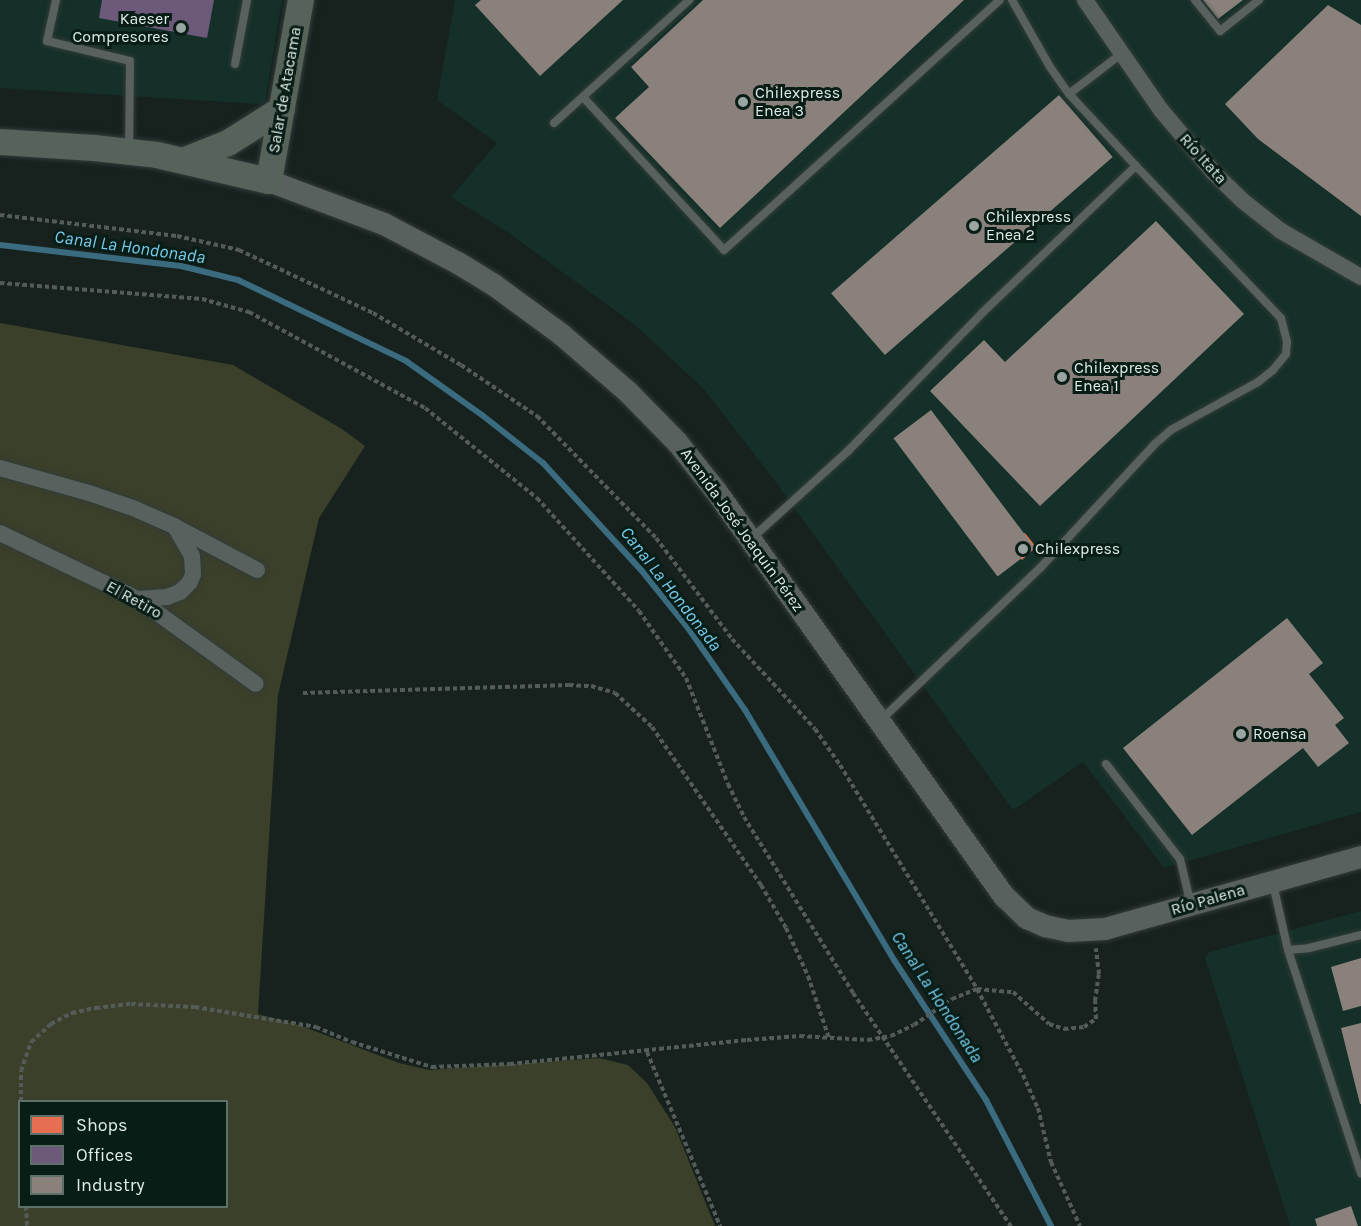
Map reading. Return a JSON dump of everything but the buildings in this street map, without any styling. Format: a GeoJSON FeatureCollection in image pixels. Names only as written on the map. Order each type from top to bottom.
{"type":"FeatureCollection","features":[{"type":"Feature","properties":{"kind":"main road","name":"Salar de Atacama"},"geometry":{"type":"LineString","coordinates":[[269,181],[301,0]]}},
{"type":"Feature","properties":{"kind":"main road"},"geometry":{"type":"LineString","coordinates":[[185,160],[228,143],[282,109]]}},
{"type":"Feature","properties":{"kind":"main road","name":"Avenida José Joaquín Pérez"},"geometry":{"type":"LineString","coordinates":[[0,142],[129,152],[185,160],[269,181],[347,208],[412,238],[494,285],[536,315],[596,363],[653,417],[697,466],[1011,904],[1026,918],[1054,929]]}},
{"type":"Feature","properties":{"kind":"main road","name":"Río Palena"},"geometry":{"type":"LineString","coordinates":[[1054,929],[1093,931],[1361,857]]}},
{"type":"Feature","properties":{"kind":"street","name":"Río Itata"},"geometry":{"type":"LineString","coordinates":[[1085,0],[1121,54],[1192,149],[1243,201],[1281,231],[1361,277]]}},
{"type":"Feature","properties":{"kind":"street"},"geometry":{"type":"LineString","coordinates":[[0,468],[90,493],[174,526],[257,570]]}},
{"type":"Feature","properties":{"kind":"street"},"geometry":{"type":"LineString","coordinates":[[138,599],[167,597],[180,592],[194,574],[192,556],[174,526]]}},
{"type":"Feature","properties":{"kind":"street","name":"El Retiro"},"geometry":{"type":"LineString","coordinates":[[0,533],[138,599],[256,684]]}},
{"type":"Feature","properties":{"kind":"lane"},"geometry":{"type":"LineString","coordinates":[[56,0],[47,41],[130,61],[129,152]]}},
{"type":"Feature","properties":{"kind":"lane"},"geometry":{"type":"LineString","coordinates":[[235,64],[247,0]]}},
{"type":"Feature","properties":{"kind":"lane"},"geometry":{"type":"LineString","coordinates":[[554,123],[689,0]]}},
{"type":"Feature","properties":{"kind":"lane"},"geometry":{"type":"LineString","coordinates":[[583,97],[724,250],[1000,0]]}},
{"type":"Feature","properties":{"kind":"lane"},"geometry":{"type":"LineString","coordinates":[[880,721],[1040,568],[1154,445],[1171,430],[1258,382],[1273,370],[1286,354],[1287,342],[1281,318],[1069,94],[1034,43],[1012,0]]}},
{"type":"Feature","properties":{"kind":"lane"},"geometry":{"type":"LineString","coordinates":[[1195,0],[1220,31],[1259,0]]}},
{"type":"Feature","properties":{"kind":"lane"},"geometry":{"type":"LineString","coordinates":[[1069,94],[1121,54]]}},
{"type":"Feature","properties":{"kind":"lane"},"geometry":{"type":"LineString","coordinates":[[750,539],[848,451],[982,313],[1136,166]]}},
{"type":"Feature","properties":{"kind":"lane"},"geometry":{"type":"LineString","coordinates":[[1106,764],[1180,859],[1191,905]]}},
{"type":"Feature","properties":{"kind":"lane"},"geometry":{"type":"LineString","coordinates":[[1273,882],[1288,950],[1361,1173]]}},
{"type":"Feature","properties":{"kind":"lane"},"geometry":{"type":"LineString","coordinates":[[1288,950],[1309,948],[1361,935]]}},
{"type":"Feature","properties":{"kind":"path"},"geometry":{"type":"LineString","coordinates":[[0,215],[177,236],[239,250],[373,313],[461,365],[537,416],[656,538],[732,639],[815,729],[977,989],[1038,1108],[1051,1162],[1080,1226]]}},
{"type":"Feature","properties":{"kind":"path"},"geometry":{"type":"LineString","coordinates":[[0,283],[202,299],[249,312],[425,408],[537,498],[639,611],[686,678],[728,784],[744,816],[853,993],[1011,1226]]}},
{"type":"Feature","properties":{"kind":"path"},"geometry":{"type":"LineString","coordinates":[[303,693],[569,685],[591,686],[615,693],[652,727],[761,885],[786,928],[808,976],[829,1038]]}},
{"type":"Feature","properties":{"kind":"path"},"geometry":{"type":"LineString","coordinates":[[21,1100],[21,1071],[31,1042],[51,1024],[72,1013],[131,1004],[195,1007],[316,1027],[352,1042],[432,1067],[647,1052],[800,1036],[868,1040],[914,1025],[952,999],[977,989],[1013,992],[1049,1024],[1064,1029],[1084,1027],[1096,1019],[1095,1001],[1099,974],[1093,931]]}},
{"type":"Feature","properties":{"kind":"path"},"geometry":{"type":"LineString","coordinates":[[647,1052],[720,1226]]}},
{"type":"Feature","properties":{"kind":"path"},"geometry":{"type":"LineString","coordinates":[[26,1208],[27,1226]]}},
{"type":"Feature","properties":{"kind":"shaded area"},"geometry":{"type":"Polygon","coordinates":[[[0,0],[282,0],[265,102],[261,104],[0,88],[0,0]]]}},
{"type":"Feature","properties":{"kind":"shaded area"},"geometry":{"type":"Polygon","coordinates":[[[455,0],[1361,0],[1361,812],[1164,868],[1083,762],[1013,810],[775,481],[703,388],[635,325],[509,233],[451,197],[497,143],[437,100],[455,0]]]}},
{"type":"Feature","properties":{"kind":"shaded area"},"geometry":{"type":"Polygon","coordinates":[[[0,323],[233,365],[342,429],[365,446],[319,518],[278,695],[258,1014],[299,1025],[399,1063],[429,1070],[599,1058],[628,1065],[647,1083],[675,1127],[715,1226],[0,1226],[0,323]]]}},
{"type":"Feature","properties":{"kind":"shaded area"},"geometry":{"type":"Polygon","coordinates":[[[1361,911],[1361,1226],[1290,1226],[1205,958],[1209,952],[1361,911]]]}},
{"type":"Feature","properties":{"kind":"waterway","name":"Canal La Hondonada"},"geometry":{"type":"LineString","coordinates":[[0,245],[181,266],[238,280],[406,361],[482,415],[543,463],[642,571],[688,628],[745,710],[894,960],[986,1100],[1051,1226]]}},
{"type":"Feature","properties":{"kind":"place","name":"Kaeser Compresores"},"geometry":{"type":"Point","coordinates":[181,28]}},
{"type":"Feature","properties":{"kind":"place","name":"Chilexpress Enea 3"},"geometry":{"type":"Point","coordinates":[743,102]}},
{"type":"Feature","properties":{"kind":"place","name":"Chilexpress Enea 2"},"geometry":{"type":"Point","coordinates":[974,226]}},
{"type":"Feature","properties":{"kind":"place","name":"Chilexpress Enea 1"},"geometry":{"type":"Point","coordinates":[1062,377]}},
{"type":"Feature","properties":{"kind":"place","name":"Chilexpress"},"geometry":{"type":"Point","coordinates":[1023,549]}},
{"type":"Feature","properties":{"kind":"place","name":"Roensa"},"geometry":{"type":"Point","coordinates":[1241,734]}}]}
